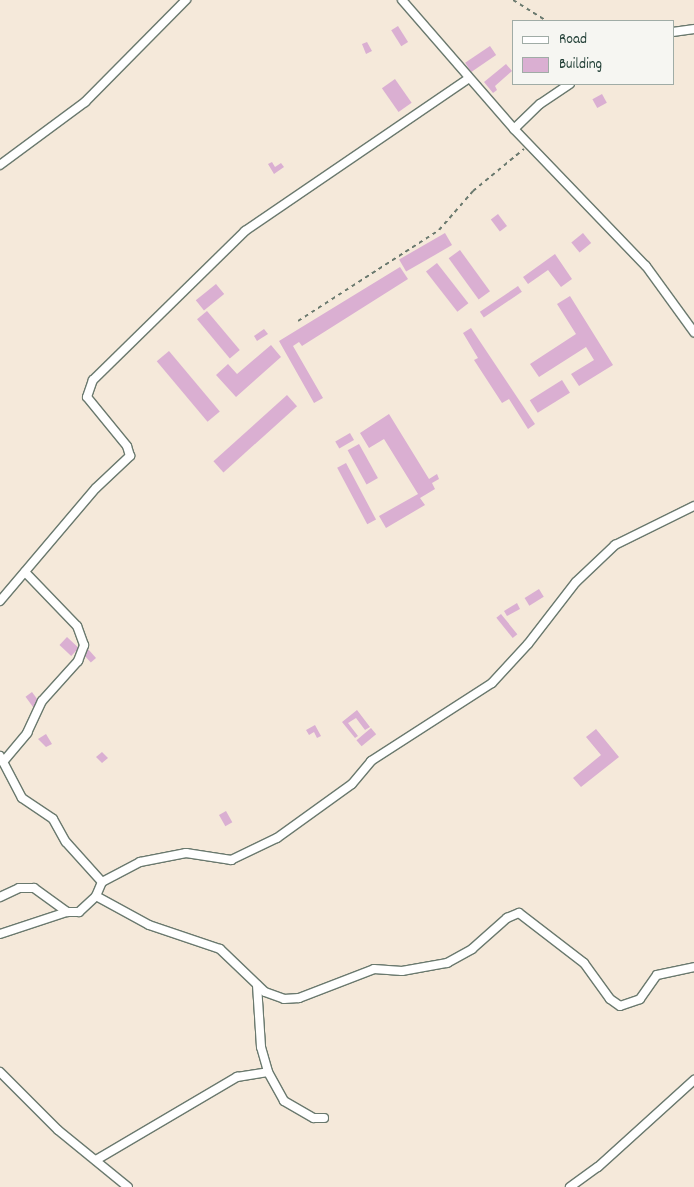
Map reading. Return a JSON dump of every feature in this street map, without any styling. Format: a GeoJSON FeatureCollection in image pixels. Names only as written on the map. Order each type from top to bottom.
{"type":"FeatureCollection","features":[{"type":"Feature","properties":{"kind":"street"},"geometry":{"type":"LineString","coordinates":[[0,165],[85,102],[186,0]]}},
{"type":"Feature","properties":{"kind":"street"},"geometry":{"type":"LineString","coordinates":[[402,0],[514,129],[646,266],[694,332]]}},
{"type":"Feature","properties":{"kind":"street"},"geometry":{"type":"LineString","coordinates":[[674,32],[694,29]]}},
{"type":"Feature","properties":{"kind":"street"},"geometry":{"type":"LineString","coordinates":[[0,601],[96,488],[130,456],[127,446],[87,397],[93,380],[246,231],[469,78]]}},
{"type":"Feature","properties":{"kind":"street"},"geometry":{"type":"LineString","coordinates":[[514,129],[540,104],[568,85]]}},
{"type":"Feature","properties":{"kind":"street"},"geometry":{"type":"LineString","coordinates":[[0,934],[67,912],[84,909],[96,896],[102,882],[140,862],[186,853],[231,860],[277,838],[352,784],[371,761],[492,682],[528,644],[576,582],[615,545],[694,506]]}},
{"type":"Feature","properties":{"kind":"street"},"geometry":{"type":"LineString","coordinates":[[25,572],[77,626],[84,645],[78,661],[42,701],[27,733],[1,759],[22,798],[52,819],[66,842],[102,882]]}},
{"type":"Feature","properties":{"kind":"street"},"geometry":{"type":"LineString","coordinates":[[0,897],[19,888],[34,888],[67,912]]}},
{"type":"Feature","properties":{"kind":"street"},"geometry":{"type":"LineString","coordinates":[[96,896],[149,925],[220,949],[270,996],[291,999],[374,969],[402,971],[433,967],[457,958],[507,918],[519,913],[584,963],[610,999],[620,1006],[640,999],[657,975],[694,967]]}},
{"type":"Feature","properties":{"kind":"street"},"geometry":{"type":"LineString","coordinates":[[257,985],[261,1047],[268,1072],[284,1101],[314,1118],[324,1118]]}},
{"type":"Feature","properties":{"kind":"street"},"geometry":{"type":"LineString","coordinates":[[0,1072],[58,1130],[128,1187]]}},
{"type":"Feature","properties":{"kind":"street"},"geometry":{"type":"LineString","coordinates":[[96,1160],[237,1077],[268,1072]]}},
{"type":"Feature","properties":{"kind":"street"},"geometry":{"type":"LineString","coordinates":[[570,1187],[598,1167],[694,1080]]}},
{"type":"Feature","properties":{"kind":"path"},"geometry":{"type":"LineString","coordinates":[[513,0],[544,20]]}},
{"type":"Feature","properties":{"kind":"path"},"geometry":{"type":"LineString","coordinates":[[298,321],[439,230],[473,191],[529,145]]}},
{"type":"Feature","properties":{"kind":"building"},"geometry":{"type":"Polygon","coordinates":[[[398,26],[408,42],[401,46],[391,30],[398,26]]]}},
{"type":"Feature","properties":{"kind":"building"},"geometry":{"type":"Polygon","coordinates":[[[367,42],[372,51],[366,54],[362,44],[367,42]]]}},
{"type":"Feature","properties":{"kind":"building"},"geometry":{"type":"Polygon","coordinates":[[[490,46],[496,55],[471,72],[465,63],[490,46]]]}},
{"type":"Feature","properties":{"kind":"building"},"geometry":{"type":"Polygon","coordinates":[[[506,64],[512,71],[495,86],[497,90],[493,93],[484,82],[506,64]]]}},
{"type":"Feature","properties":{"kind":"building"},"geometry":{"type":"Polygon","coordinates":[[[395,79],[412,103],[399,112],[382,88],[395,79]]]}},
{"type":"Feature","properties":{"kind":"building"},"geometry":{"type":"Polygon","coordinates":[[[602,94],[607,103],[597,108],[592,99],[602,94]]]}},
{"type":"Feature","properties":{"kind":"building"},"geometry":{"type":"Polygon","coordinates":[[[272,162],[275,167],[281,163],[284,167],[274,174],[268,164],[272,162]]]}},
{"type":"Feature","properties":{"kind":"building"},"geometry":{"type":"Polygon","coordinates":[[[498,214],[507,226],[500,231],[491,219],[498,214]]]}},
{"type":"Feature","properties":{"kind":"building"},"geometry":{"type":"Polygon","coordinates":[[[445,233],[452,245],[406,272],[399,260],[445,233]]]}},
{"type":"Feature","properties":{"kind":"building"},"geometry":{"type":"Polygon","coordinates":[[[583,233],[591,243],[580,253],[571,242],[583,233]]]}},
{"type":"Feature","properties":{"kind":"building"},"geometry":{"type":"Polygon","coordinates":[[[460,250],[490,291],[479,299],[449,258],[460,250]]]}},
{"type":"Feature","properties":{"kind":"building"},"geometry":{"type":"Polygon","coordinates":[[[555,254],[572,279],[561,287],[548,270],[528,284],[523,277],[555,254]]]}},
{"type":"Feature","properties":{"kind":"building"},"geometry":{"type":"Polygon","coordinates":[[[437,263],[468,303],[457,312],[426,272],[437,263]]]}},
{"type":"Feature","properties":{"kind":"building"},"geometry":{"type":"Polygon","coordinates":[[[400,267],[408,279],[302,346],[299,342],[293,346],[323,398],[314,403],[279,341],[400,267]]]}},
{"type":"Feature","properties":{"kind":"building"},"geometry":{"type":"Polygon","coordinates":[[[216,284],[224,294],[204,310],[196,300],[216,284]]]}},
{"type":"Feature","properties":{"kind":"building"},"geometry":{"type":"Polygon","coordinates":[[[518,286],[522,292],[484,318],[480,312],[518,286]]]}},
{"type":"Feature","properties":{"kind":"building"},"geometry":{"type":"Polygon","coordinates":[[[570,296],[613,365],[579,386],[571,374],[594,360],[586,347],[539,377],[530,364],[576,334],[557,304],[570,296]]]}},
{"type":"Feature","properties":{"kind":"building"},"geometry":{"type":"Polygon","coordinates":[[[207,311],[240,350],[230,358],[197,319],[207,311]]]}},
{"type":"Feature","properties":{"kind":"building"},"geometry":{"type":"Polygon","coordinates":[[[471,328],[535,424],[528,429],[509,399],[502,403],[474,360],[478,358],[463,333],[471,328]]]}},
{"type":"Feature","properties":{"kind":"building"},"geometry":{"type":"Polygon","coordinates":[[[264,329],[268,334],[257,341],[254,336],[264,329]]]}},
{"type":"Feature","properties":{"kind":"building"},"geometry":{"type":"Polygon","coordinates":[[[271,345],[281,357],[236,397],[216,375],[228,364],[237,374],[271,345]]]}},
{"type":"Feature","properties":{"kind":"building"},"geometry":{"type":"Polygon","coordinates":[[[169,351],[220,412],[208,422],[157,361],[169,351]]]}},
{"type":"Feature","properties":{"kind":"building"},"geometry":{"type":"Polygon","coordinates":[[[562,380],[570,393],[538,413],[530,400],[562,380]]]}},
{"type":"Feature","properties":{"kind":"building"},"geometry":{"type":"Polygon","coordinates":[[[287,395],[297,406],[223,472],[213,461],[287,395]]]}},
{"type":"Feature","properties":{"kind":"building"},"geometry":{"type":"Polygon","coordinates":[[[389,414],[429,479],[437,474],[439,479],[432,483],[435,489],[420,498],[425,505],[386,528],[379,516],[418,494],[384,439],[369,448],[360,433],[389,414]]]}},
{"type":"Feature","properties":{"kind":"building"},"geometry":{"type":"Polygon","coordinates":[[[350,433],[354,440],[339,448],[335,441],[350,433]]]}},
{"type":"Feature","properties":{"kind":"building"},"geometry":{"type":"Polygon","coordinates":[[[359,444],[378,478],[367,484],[348,450],[359,444]]]}},
{"type":"Feature","properties":{"kind":"building"},"geometry":{"type":"Polygon","coordinates":[[[346,463],[376,520],[367,524],[337,468],[346,463]]]}},
{"type":"Feature","properties":{"kind":"building"},"geometry":{"type":"Polygon","coordinates":[[[539,589],[544,597],[529,606],[525,598],[539,589]]]}},
{"type":"Feature","properties":{"kind":"building"},"geometry":{"type":"Polygon","coordinates":[[[517,603],[520,609],[507,616],[504,611],[517,603]]]}},
{"type":"Feature","properties":{"kind":"building"},"geometry":{"type":"Polygon","coordinates":[[[501,614],[517,634],[513,638],[496,618],[501,614]]]}},
{"type":"Feature","properties":{"kind":"building"},"geometry":{"type":"Polygon","coordinates":[[[67,637],[79,648],[71,656],[59,645],[67,637]]]}},
{"type":"Feature","properties":{"kind":"building"},"geometry":{"type":"Polygon","coordinates":[[[88,649],[96,658],[91,663],[83,654],[88,649]]]}},
{"type":"Feature","properties":{"kind":"building"},"geometry":{"type":"Polygon","coordinates":[[[32,692],[40,703],[34,708],[26,697],[32,692]]]}},
{"type":"Feature","properties":{"kind":"building"},"geometry":{"type":"Polygon","coordinates":[[[357,710],[370,727],[365,730],[356,718],[348,723],[358,736],[355,738],[342,722],[357,710]]]}},
{"type":"Feature","properties":{"kind":"building"},"geometry":{"type":"Polygon","coordinates":[[[315,725],[321,736],[317,738],[314,732],[309,735],[306,730],[315,725]]]}},
{"type":"Feature","properties":{"kind":"building"},"geometry":{"type":"Polygon","coordinates":[[[371,728],[376,734],[362,746],[356,740],[371,728]]]}},
{"type":"Feature","properties":{"kind":"building"},"geometry":{"type":"Polygon","coordinates":[[[596,729],[619,757],[581,787],[573,778],[601,755],[586,737],[596,729]]]}},
{"type":"Feature","properties":{"kind":"building"},"geometry":{"type":"Polygon","coordinates":[[[46,734],[52,744],[46,747],[38,739],[46,734]]]}},
{"type":"Feature","properties":{"kind":"building"},"geometry":{"type":"Polygon","coordinates":[[[102,752],[108,758],[102,763],[96,757],[102,752]]]}},
{"type":"Feature","properties":{"kind":"building"},"geometry":{"type":"Polygon","coordinates":[[[226,811],[232,822],[225,826],[219,815],[226,811]]]}}]}
